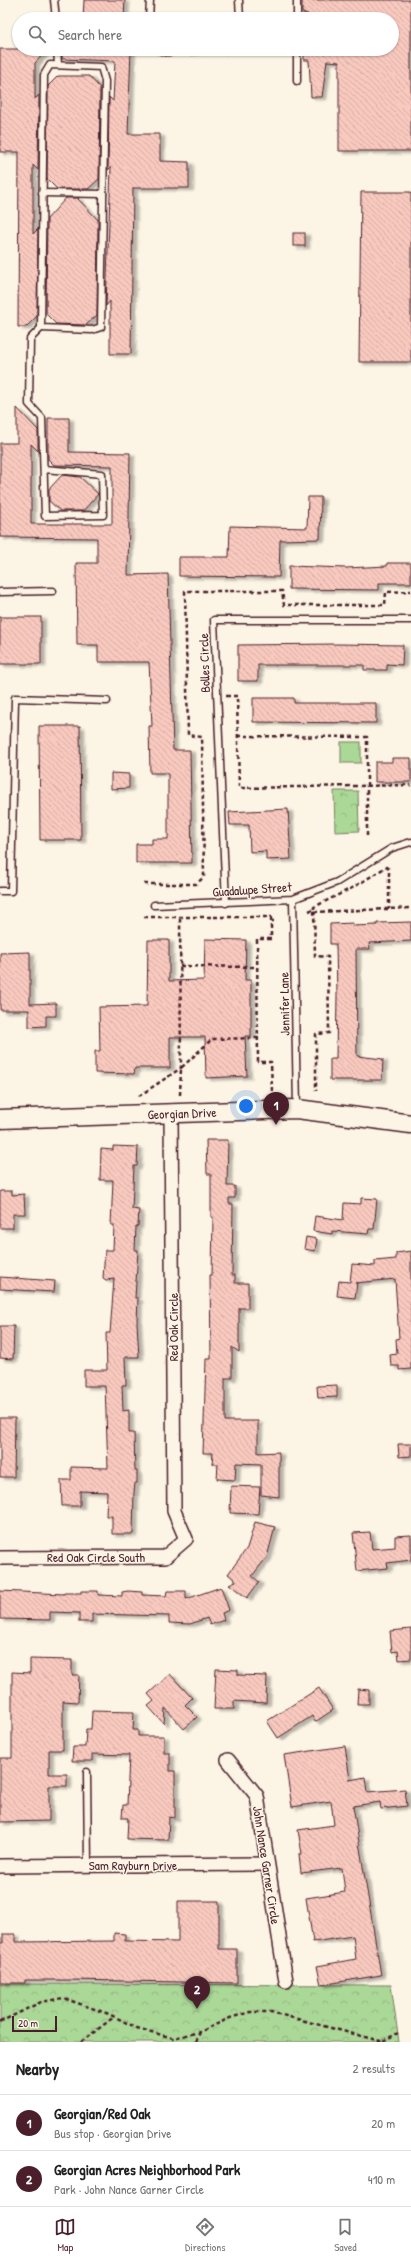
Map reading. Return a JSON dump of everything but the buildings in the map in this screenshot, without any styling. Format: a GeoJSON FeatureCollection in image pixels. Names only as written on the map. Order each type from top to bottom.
{"type":"FeatureCollection","features":[{"type":"Feature","properties":{"kind":"street","name":"Georgian Drive"},"geometry":{"type":"LineString","coordinates":[[0,1119],[297,1109],[411,1124]]}},
{"type":"Feature","properties":{"kind":"street","name":"Red Oak Circle"},"geometry":{"type":"LineString","coordinates":[[171,1113],[174,1511],[186,1539]]}},
{"type":"Feature","properties":{"kind":"street","name":"Red Oak Circle South"},"geometry":{"type":"LineString","coordinates":[[0,1558],[165,1557],[186,1539]]}},
{"type":"Feature","properties":{"kind":"street","name":"John Nance Garner Circle"},"geometry":{"type":"LineString","coordinates":[[228,1760],[257,1796],[266,1864],[286,1981]]}},
{"type":"Feature","properties":{"kind":"street","name":"Sam Rayburn Drive"},"geometry":{"type":"LineString","coordinates":[[0,1866],[266,1864]]}},
{"type":"Feature","properties":{"kind":"lane"},"geometry":{"type":"LineString","coordinates":[[54,0],[55,12]]}},
{"type":"Feature","properties":{"kind":"lane"},"geometry":{"type":"LineString","coordinates":[[149,12],[150,0]]}},
{"type":"Feature","properties":{"kind":"lane"},"geometry":{"type":"LineString","coordinates":[[240,0],[240,12]]}},
{"type":"Feature","properties":{"kind":"lane"},"geometry":{"type":"LineString","coordinates":[[297,0],[297,12]]}},
{"type":"Feature","properties":{"kind":"lane"},"geometry":{"type":"LineString","coordinates":[[57,56],[58,65]]}},
{"type":"Feature","properties":{"kind":"lane"},"geometry":{"type":"LineString","coordinates":[[297,56],[297,81]]}},
{"type":"Feature","properties":{"kind":"lane"},"geometry":{"type":"LineString","coordinates":[[41,328],[92,330],[101,327],[105,81],[101,67],[50,65],[44,75],[41,328],[30,339],[29,404],[42,418],[45,516],[103,515],[102,474],[44,469]]}},
{"type":"Feature","properties":{"kind":"lane"},"geometry":{"type":"LineString","coordinates":[[42,193],[103,194]]}},
{"type":"Feature","properties":{"kind":"lane"},"geometry":{"type":"LineString","coordinates":[[0,592],[53,591]]}},
{"type":"Feature","properties":{"kind":"lane","name":"Bolles Circle"},"geometry":{"type":"LineString","coordinates":[[226,903],[214,620],[411,620]]}},
{"type":"Feature","properties":{"kind":"lane"},"geometry":{"type":"LineString","coordinates":[[0,891],[11,891],[15,698],[107,702]]}},
{"type":"Feature","properties":{"kind":"lane","name":"Guadalupe Street"},"geometry":{"type":"LineString","coordinates":[[154,905],[293,899],[337,882],[392,848],[411,842]]}},
{"type":"Feature","properties":{"kind":"lane","name":"Jennifer Lane"},"geometry":{"type":"LineString","coordinates":[[293,899],[297,1109]]}},
{"type":"Feature","properties":{"kind":"lane"},"geometry":{"type":"LineString","coordinates":[[87,1772],[88,1866]]}},
{"type":"Feature","properties":{"kind":"path"},"geometry":{"type":"LineString","coordinates":[[144,884],[196,884],[204,877],[202,737],[188,735],[185,591],[282,591],[284,605],[385,605],[386,592],[411,591]]}},
{"type":"Feature","properties":{"kind":"path"},"geometry":{"type":"LineString","coordinates":[[224,694],[237,696],[240,788],[411,785]]}},
{"type":"Feature","properties":{"kind":"path"},"geometry":{"type":"LineString","coordinates":[[238,736],[367,737],[367,839]]}},
{"type":"Feature","properties":{"kind":"path"},"geometry":{"type":"LineString","coordinates":[[316,1091],[316,1034],[329,1033],[329,1018],[328,957],[315,956],[314,908],[354,888],[386,867],[389,869],[389,909]]}},
{"type":"Feature","properties":{"kind":"path"},"geometry":{"type":"LineString","coordinates":[[309,911],[411,908]]}},
{"type":"Feature","properties":{"kind":"path"},"geometry":{"type":"LineString","coordinates":[[144,917],[271,917],[271,939],[257,939],[257,967],[258,1062],[271,1062],[272,1091]]}},
{"type":"Feature","properties":{"kind":"path"},"geometry":{"type":"LineString","coordinates":[[180,917],[180,1094]]}},
{"type":"Feature","properties":{"kind":"path"},"geometry":{"type":"LineString","coordinates":[[271,921],[276,921]]}},
{"type":"Feature","properties":{"kind":"path"},"geometry":{"type":"LineString","coordinates":[[180,966],[257,967]]}},
{"type":"Feature","properties":{"kind":"path"},"geometry":{"type":"LineString","coordinates":[[139,1096],[181,1068],[212,1039],[258,1038]]}},
{"type":"Feature","properties":{"kind":"path"},"geometry":{"type":"LineString","coordinates":[[0,2022],[41,2002],[63,1998],[114,2016],[137,2028],[173,2038],[200,2032],[230,2018],[250,2012],[271,2012],[384,2041],[398,2033]]}},
{"type":"Feature","properties":{"kind":"path"},"geometry":{"type":"LineString","coordinates":[[81,2042],[114,2016]]}},
{"type":"Feature","properties":{"kind":"path"},"geometry":{"type":"LineString","coordinates":[[196,2042],[200,2032]]}},
{"type":"Feature","properties":{"kind":"green space"},"geometry":{"type":"Polygon","coordinates":[[[341,742],[361,742],[361,763],[341,763],[341,742]]]}},
{"type":"Feature","properties":{"kind":"green space"},"geometry":{"type":"Polygon","coordinates":[[[334,791],[358,791],[359,831],[335,832],[334,791]]]}},
{"type":"Feature","properties":{"kind":"green space"},"geometry":{"type":"Polygon","coordinates":[[[0,1984],[391,1985],[399,2042],[0,2042],[0,1984]]]}},
{"type":"Feature","properties":{"kind":"place","name":"Georgian/Red Oak"},"geometry":{"type":"Point","coordinates":[276,1125]}},
{"type":"Feature","properties":{"kind":"place","name":"Georgian Acres Neighborhood Park"},"geometry":{"type":"Point","coordinates":[197,2009]}}]}
